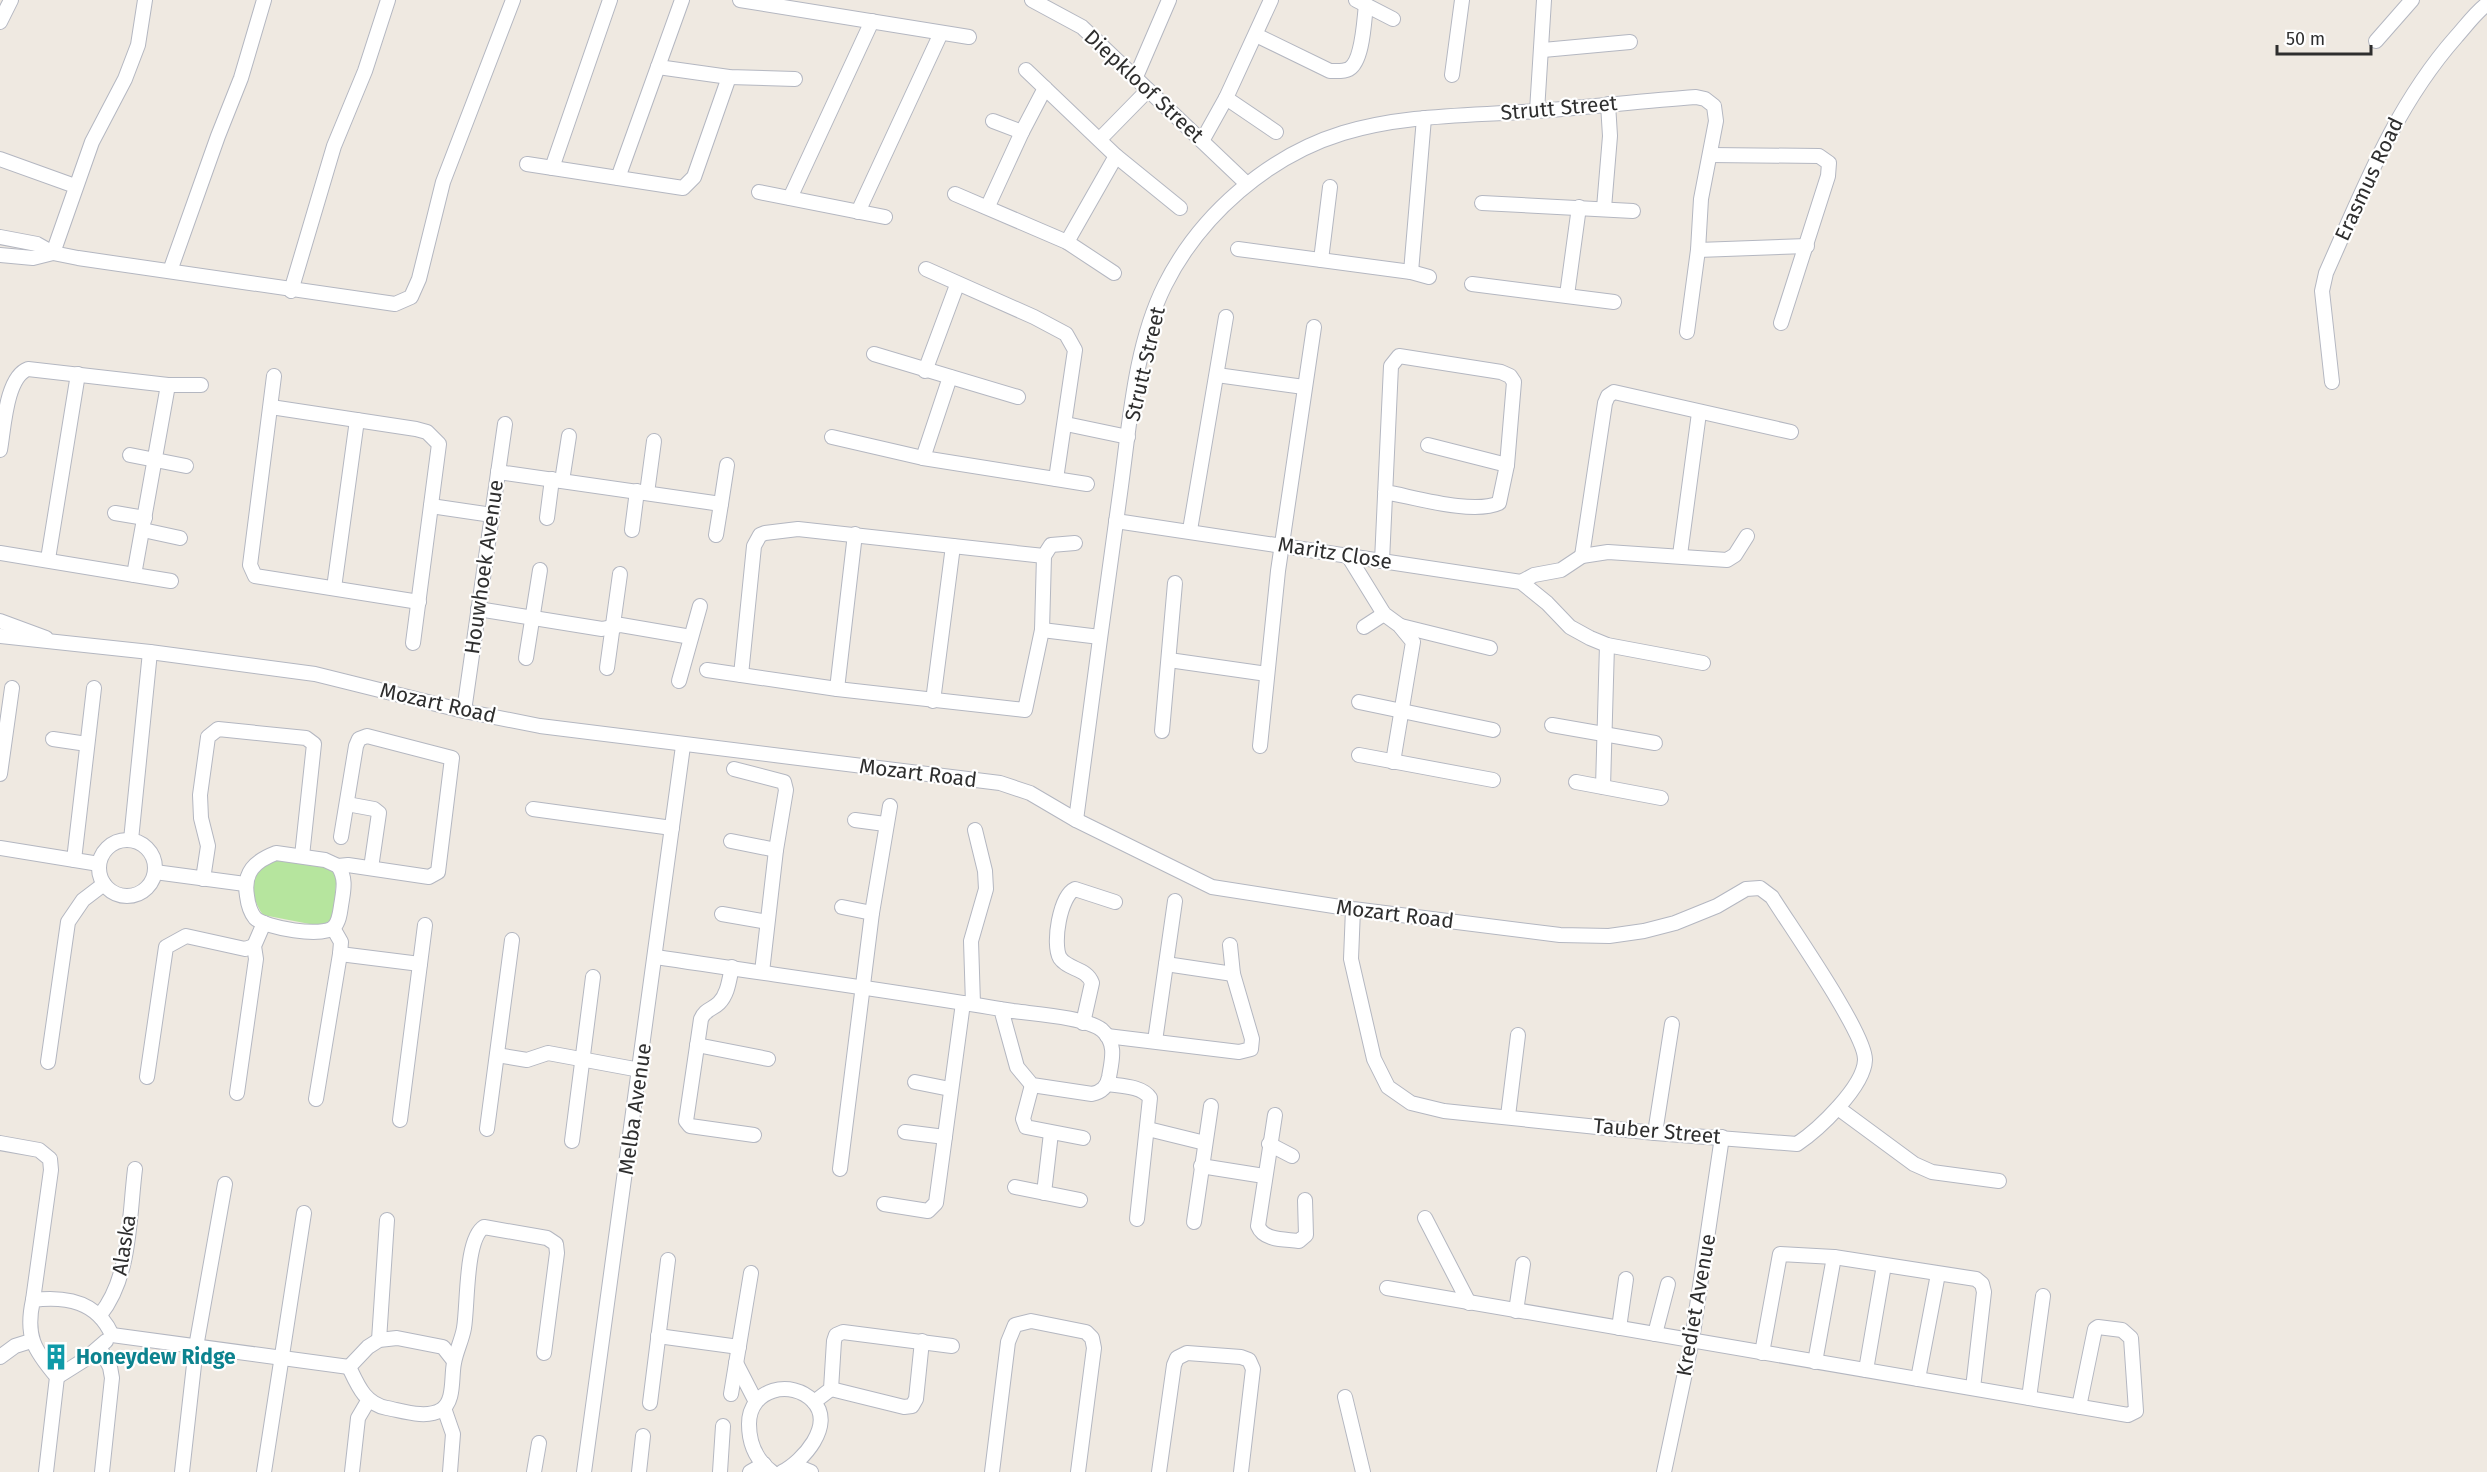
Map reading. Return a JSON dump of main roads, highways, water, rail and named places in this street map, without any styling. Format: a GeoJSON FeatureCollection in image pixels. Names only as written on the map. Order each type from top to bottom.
{"type":"FeatureCollection","features":[{"type":"Feature","properties":{"kind":"place","name":"Honeydew Ridge"},"geometry":{"type":"Point","coordinates":[56,1357]}}]}
